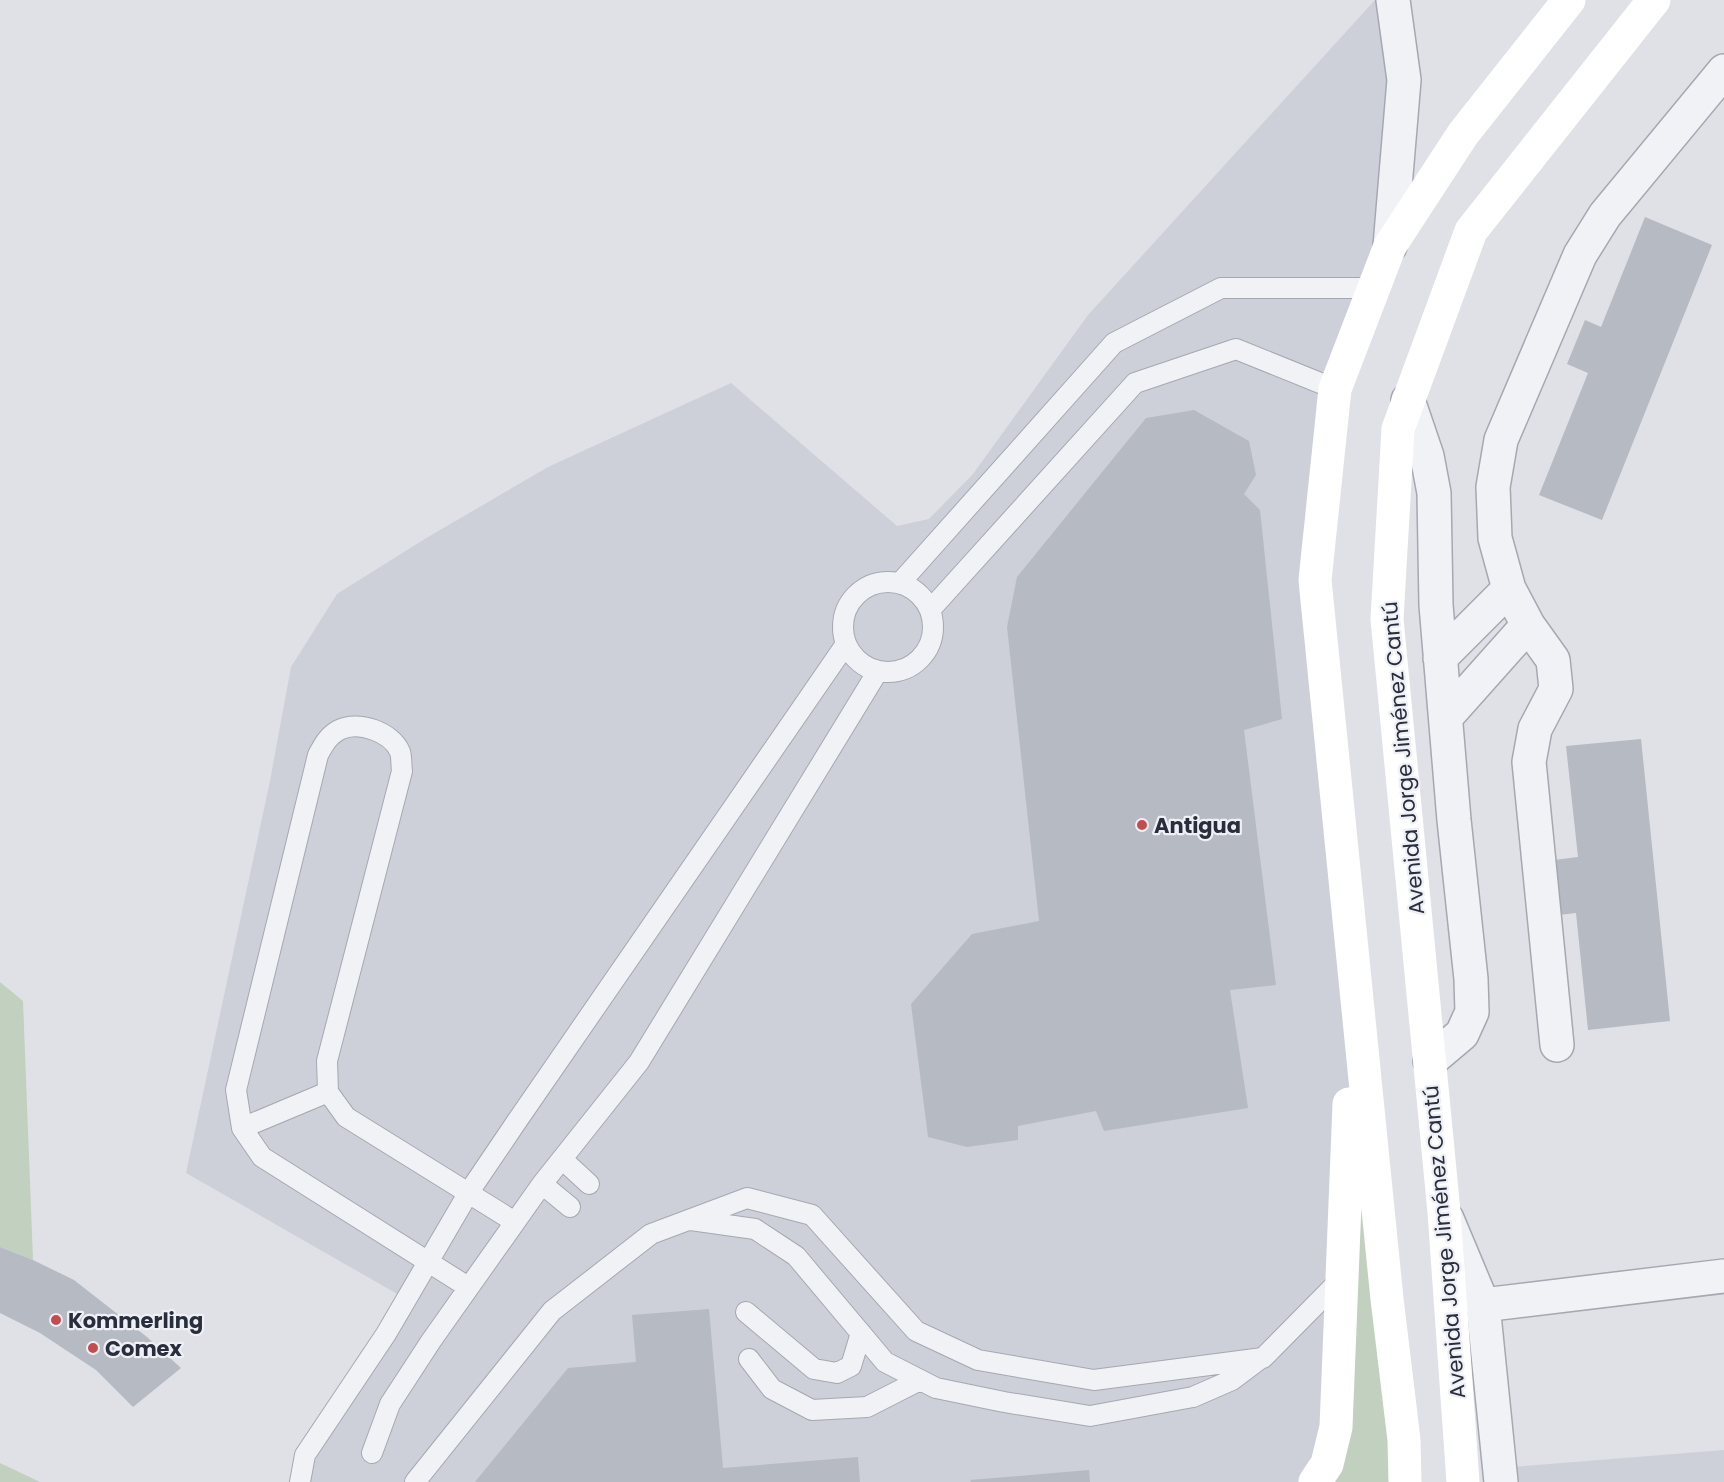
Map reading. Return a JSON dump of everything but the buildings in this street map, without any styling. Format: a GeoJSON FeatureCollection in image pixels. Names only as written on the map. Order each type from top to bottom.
{"type":"FeatureCollection","features":[{"type":"Feature","properties":{"kind":"main road"},"geometry":{"type":"LineString","coordinates":[[1405,1482],[1404,1440],[1386,1299],[1315,580],[1335,389],[1390,246],[1463,134],[1569,0]]}},
{"type":"Feature","properties":{"kind":"main road","name":"Avenida Jorge Jiménez Cantú"},"geometry":{"type":"LineString","coordinates":[[1463,1482],[1444,1212],[1387,619],[1398,429],[1471,231],[1654,0]]}},
{"type":"Feature","properties":{"kind":"main road"},"geometry":{"type":"LineString","coordinates":[[1315,1482],[1327,1464],[1336,1427],[1354,979]]}},
{"type":"Feature","properties":{"kind":"street"},"geometry":{"type":"LineString","coordinates":[[1390,246],[1404,80],[1394,0]]}},
{"type":"Feature","properties":{"kind":"street"},"geometry":{"type":"LineString","coordinates":[[1557,1045],[1529,762],[1535,729],[1556,689],[1553,660],[1528,625],[1509,589],[1495,538],[1493,487],[1501,440],[1580,255],[1605,215],[1724,71]]}},
{"type":"Feature","properties":{"kind":"street"},"geometry":{"type":"LineString","coordinates":[[1408,400],[1426,456],[1434,493],[1436,605],[1440,658],[1471,979],[1472,1012],[1462,1034],[1430,1061]]}},
{"type":"Feature","properties":{"kind":"street"},"geometry":{"type":"LineString","coordinates":[[1440,658],[1509,589]]}},
{"type":"Feature","properties":{"kind":"street"},"geometry":{"type":"LineString","coordinates":[[1446,717],[1528,625]]}},
{"type":"Feature","properties":{"kind":"street"},"geometry":{"type":"LineString","coordinates":[[1444,1212],[1483,1305],[1501,1482]]}},
{"type":"Feature","properties":{"kind":"street"},"geometry":{"type":"LineString","coordinates":[[1483,1305],[1724,1276]]}},
{"type":"Feature","properties":{"kind":"lane"},"geometry":{"type":"LineString","coordinates":[[900,583],[1114,343],[1221,288],[1374,288]]}},
{"type":"Feature","properties":{"kind":"lane"},"geometry":{"type":"LineString","coordinates":[[930,610],[1135,382],[1236,349],[1335,389]]}},
{"type":"Feature","properties":{"kind":"lane"},"geometry":{"type":"LineString","coordinates":[[885,581],[913,588],[930,610],[934,624],[933,638],[922,657],[906,670],[892,673],[865,666],[854,657],[846,644],[843,630],[844,616],[850,603],[859,592],[871,585],[885,581]]}},
{"type":"Feature","properties":{"kind":"lane"},"geometry":{"type":"LineString","coordinates":[[300,1482],[305,1455],[386,1334],[469,1192],[846,644]]}},
{"type":"Feature","properties":{"kind":"lane"},"geometry":{"type":"LineString","coordinates":[[372,1453],[390,1404],[468,1287],[542,1184],[639,1062],[878,671]]}},
{"type":"Feature","properties":{"kind":"lane"},"geometry":{"type":"LineString","coordinates":[[468,1287],[262,1157],[242,1128],[236,1090],[318,755],[326,739],[341,729],[358,727],[374,730],[390,738],[400,753],[402,771],[327,1061],[327,1092],[346,1117],[515,1222]]}},
{"type":"Feature","properties":{"kind":"lane"},"geometry":{"type":"LineString","coordinates":[[242,1128],[327,1092]]}},
{"type":"Feature","properties":{"kind":"lane"},"geometry":{"type":"LineString","coordinates":[[563,1160],[589,1184]]}},
{"type":"Feature","properties":{"kind":"lane"},"geometry":{"type":"LineString","coordinates":[[542,1184],[570,1207]]}},
{"type":"Feature","properties":{"kind":"lane"},"geometry":{"type":"LineString","coordinates":[[415,1482],[552,1311],[651,1234],[747,1198],[812,1215],[916,1330],[978,1360],[1094,1380],[1263,1358]]}},
{"type":"Feature","properties":{"kind":"lane"},"geometry":{"type":"LineString","coordinates":[[689,1220],[755,1229],[796,1256],[885,1362],[936,1388],[1090,1416],[1193,1397],[1232,1380],[1263,1358],[1343,1277]]}},
{"type":"Feature","properties":{"kind":"lane"},"geometry":{"type":"LineString","coordinates":[[746,1312],[814,1369],[837,1373],[851,1366],[861,1333]]}},
{"type":"Feature","properties":{"kind":"lane"},"geometry":{"type":"LineString","coordinates":[[749,1359],[772,1389],[812,1410],[867,1407],[920,1380]]}},
{"type":"Feature","properties":{"kind":"shaded area"},"geometry":{"type":"Polygon","coordinates":[[[1375,0],[1393,0],[1390,246],[1335,389],[1315,580],[1354,979],[1340,1372],[1315,1482],[300,1482],[406,1299],[186,1173],[270,781],[291,667],[337,594],[423,540],[548,467],[731,383],[897,526],[929,519],[973,474],[1088,315],[1375,0]]]}},
{"type":"Feature","properties":{"kind":"shaded area"},"geometry":{"type":"Polygon","coordinates":[[[1724,1450],[1724,1482],[1501,1482],[1500,1468],[1724,1450]]]}},
{"type":"Feature","properties":{"kind":"green space"},"geometry":{"type":"Polygon","coordinates":[[[1354,979],[1405,1482],[1315,1482],[1336,1427],[1354,979]]]}},
{"type":"Feature","properties":{"kind":"green space"},"geometry":{"type":"Polygon","coordinates":[[[0,982],[23,1001],[33,1260],[0,1247],[0,982]]]}},
{"type":"Feature","properties":{"kind":"green space"},"geometry":{"type":"Polygon","coordinates":[[[0,1463],[40,1482],[0,1482],[0,1463]]]}},
{"type":"Feature","properties":{"kind":"place","name":"Antigua"},"geometry":{"type":"Point","coordinates":[1142,825]}},
{"type":"Feature","properties":{"kind":"place","name":"Kommerling"},"geometry":{"type":"Point","coordinates":[56,1320]}},
{"type":"Feature","properties":{"kind":"place","name":"Comex"},"geometry":{"type":"Point","coordinates":[93,1348]}}]}
